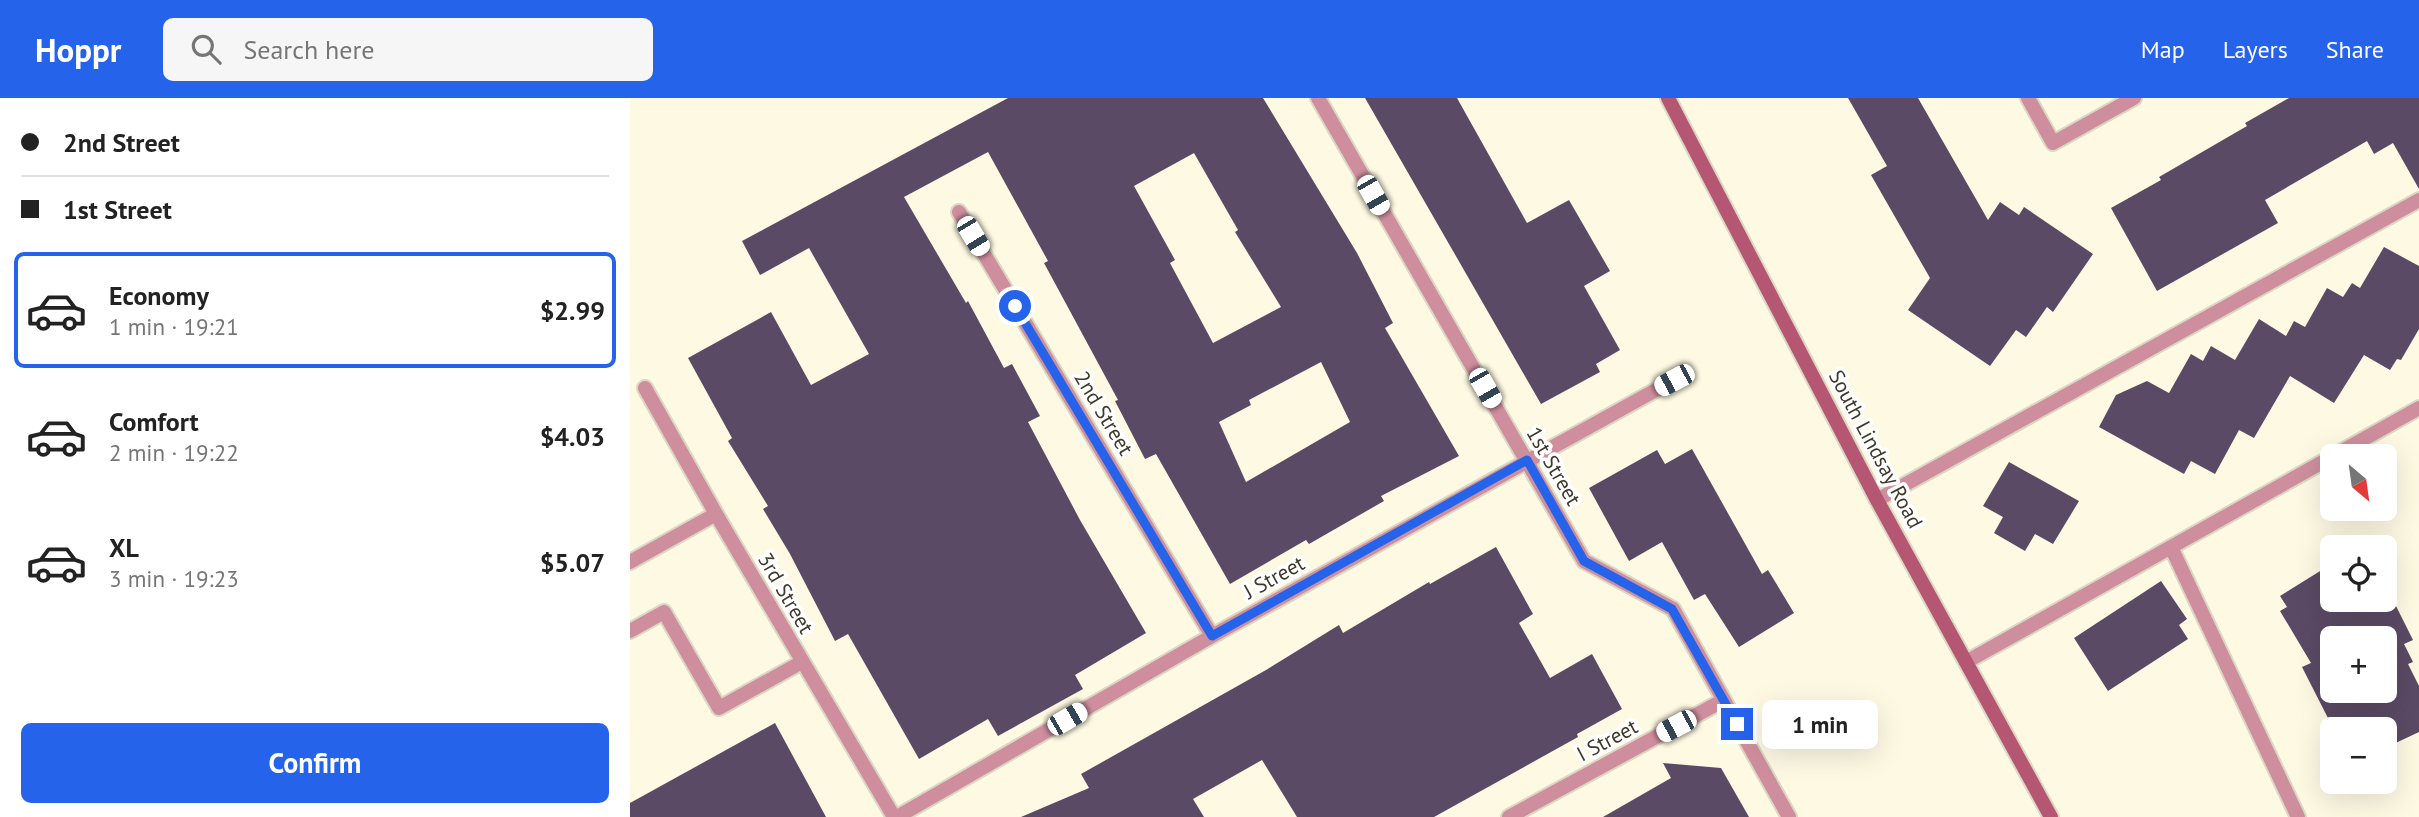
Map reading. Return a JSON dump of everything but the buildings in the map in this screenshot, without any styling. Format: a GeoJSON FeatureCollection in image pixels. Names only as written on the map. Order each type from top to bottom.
{"type":"FeatureCollection","features":[{"type":"Feature","properties":{"kind":"main road","name":"South Lindsay Road"},"geometry":{"type":"LineString","coordinates":[[1668,98],[1877,500],[2052,817]]}},
{"type":"Feature","properties":{"kind":"street","name":"1st Street"},"geometry":{"type":"LineString","coordinates":[[1318,98],[1584,561],[1672,609],[1789,817]]}},
{"type":"Feature","properties":{"kind":"street"},"geometry":{"type":"LineString","coordinates":[[2028,98],[2053,143],[2134,98]]}},
{"type":"Feature","properties":{"kind":"street"},"geometry":{"type":"LineString","coordinates":[[1877,500],[2419,200]]}},
{"type":"Feature","properties":{"kind":"street","name":"2nd Street"},"geometry":{"type":"LineString","coordinates":[[959,212],[1212,636]]}},
{"type":"Feature","properties":{"kind":"street","name":"J Street"},"geometry":{"type":"LineString","coordinates":[[896,817],[1212,636],[1674,380]]}},
{"type":"Feature","properties":{"kind":"street","name":"3rd Street"},"geometry":{"type":"LineString","coordinates":[[645,388],[716,514],[896,817]]}},
{"type":"Feature","properties":{"kind":"street"},"geometry":{"type":"LineString","coordinates":[[1966,662],[2419,408]]}},
{"type":"Feature","properties":{"kind":"street"},"geometry":{"type":"LineString","coordinates":[[630,562],[716,514]]}},
{"type":"Feature","properties":{"kind":"street"},"geometry":{"type":"LineString","coordinates":[[2171,547],[2298,817]]}},
{"type":"Feature","properties":{"kind":"street"},"geometry":{"type":"LineString","coordinates":[[630,631],[664,612],[719,708],[803,662]]}},
{"type":"Feature","properties":{"kind":"street","name":"I Street"},"geometry":{"type":"LineString","coordinates":[[1509,817],[1724,701]]}},
{"type":"Feature","properties":{"kind":"route"},"geometry":{"type":"LineString","coordinates":[[1015,306],[1212,636],[1527,460],[1584,561],[1672,609],[1737,724]]}}]}
